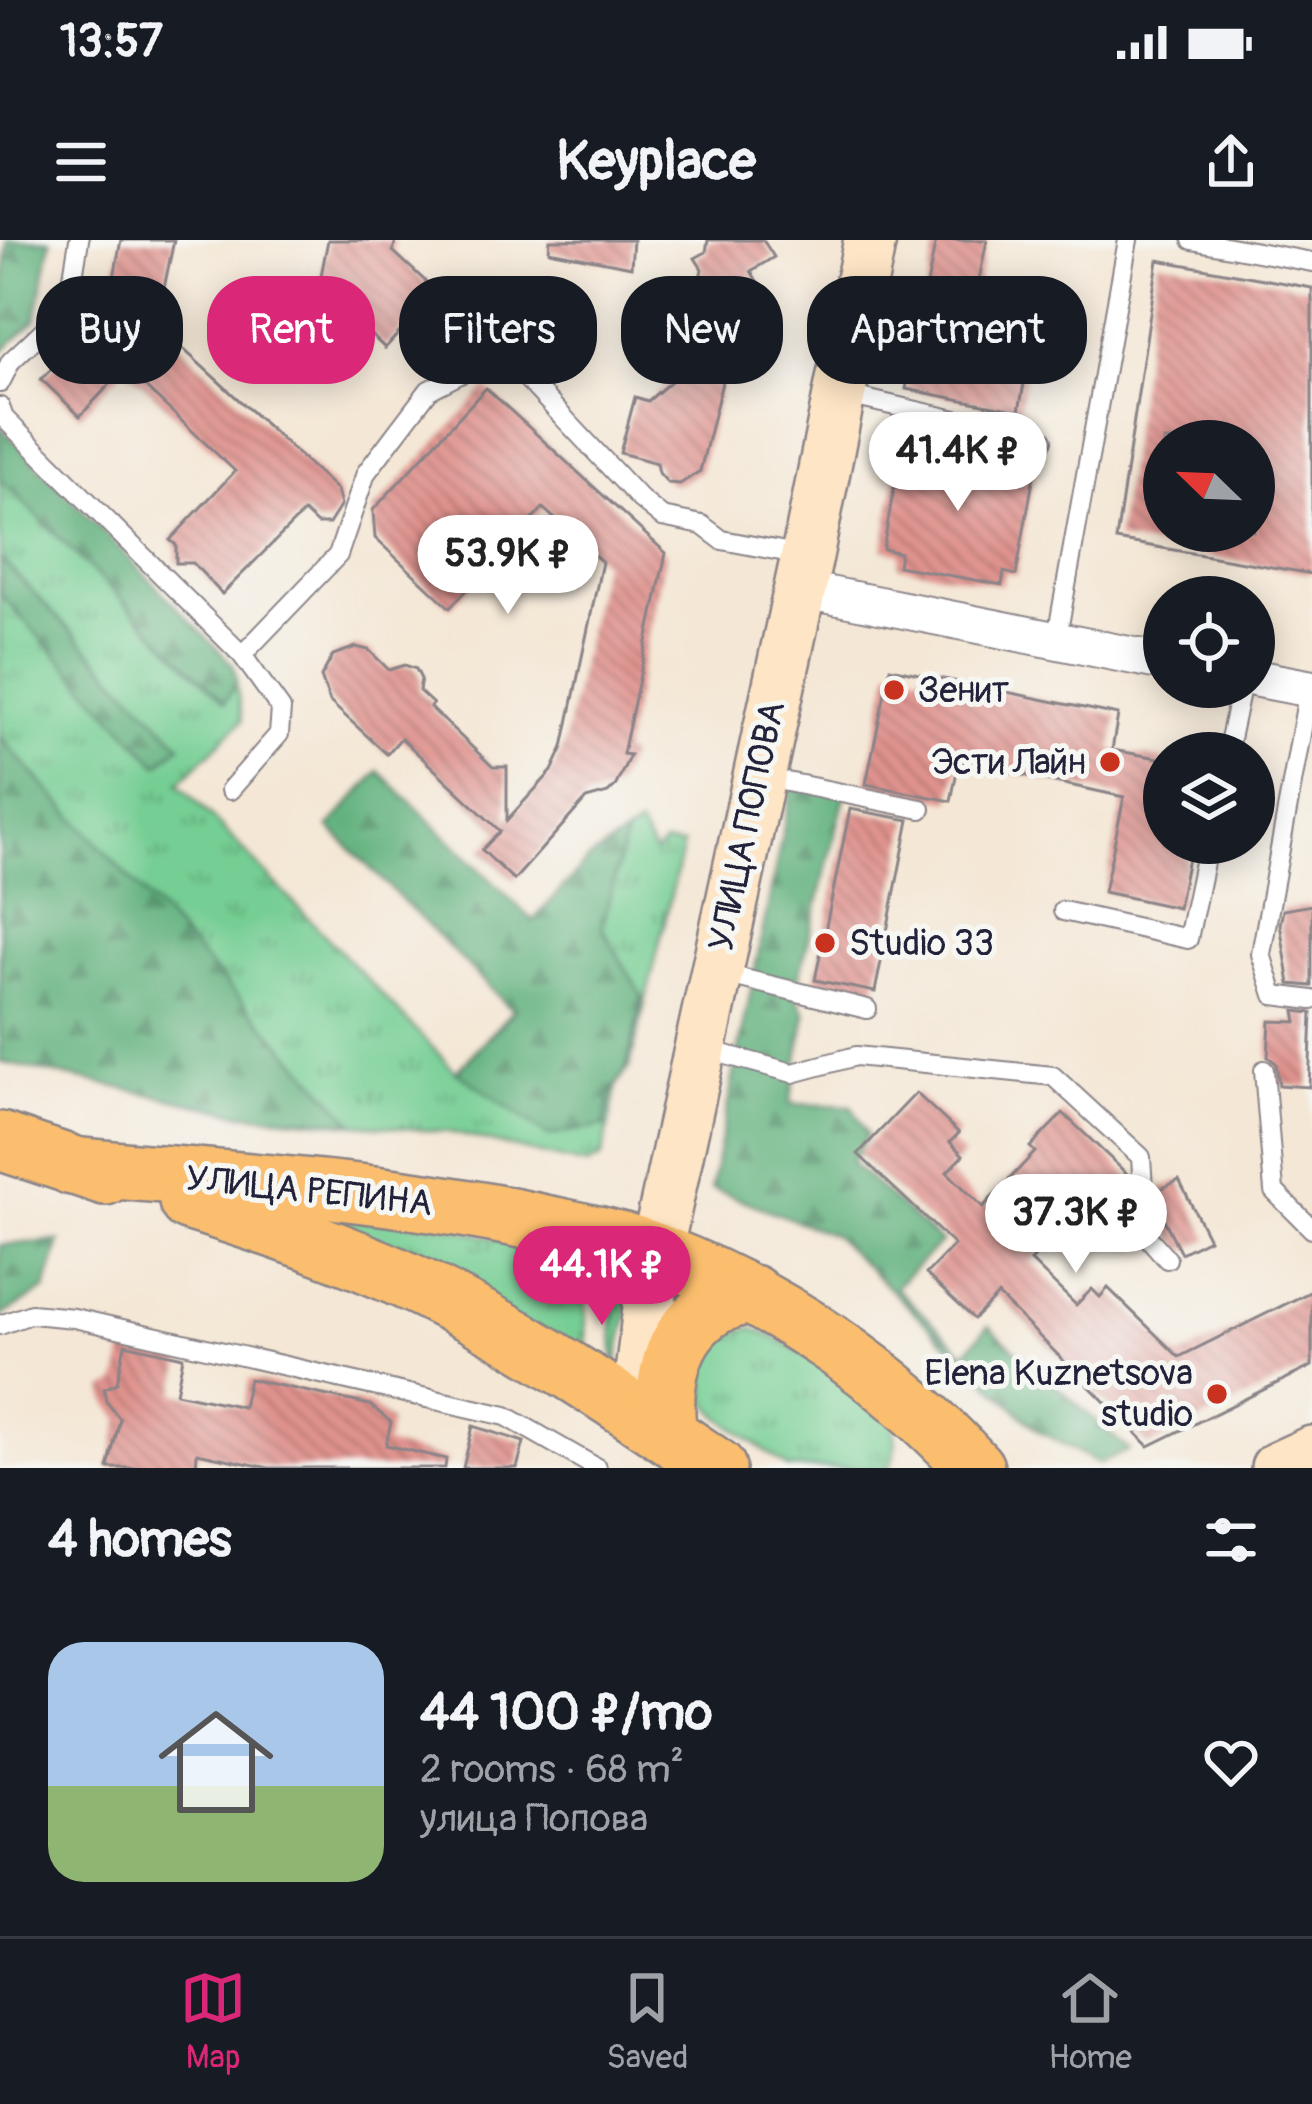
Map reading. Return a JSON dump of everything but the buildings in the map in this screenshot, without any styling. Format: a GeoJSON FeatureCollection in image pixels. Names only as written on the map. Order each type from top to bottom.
{"type":"FeatureCollection","features":[{"type":"Feature","properties":{"kind":"main road","name":"УЛИЦА РЕПИНА"},"geometry":{"type":"LineString","coordinates":[[0,1141],[251,1220],[420,1287],[584,1379],[717,1468]]}},
{"type":"Feature","properties":{"kind":"main road","name":"УЛИЦА РЕПИНА"},"geometry":{"type":"LineString","coordinates":[[72,1166],[406,1199],[500,1214],[656,1252],[752,1294],[832,1344],[947,1455]]}},
{"type":"Feature","properties":{"kind":"main road"},"geometry":{"type":"LineString","coordinates":[[652,1424],[663,1402],[672,1357],[691,1327],[716,1305],[752,1294]]}},
{"type":"Feature","properties":{"kind":"street","name":"УЛИЦА ПОПОВА"},"geometry":{"type":"LineString","coordinates":[[652,1424],[656,1252],[870,240]]}},
{"type":"Feature","properties":{"kind":"street"},"geometry":{"type":"LineString","coordinates":[[803,572],[1056,642],[1143,658]]}},
{"type":"Feature","properties":{"kind":"street"},"geometry":{"type":"LineString","coordinates":[[1275,680],[1311,683]]}},
{"type":"Feature","properties":{"kind":"street"},"geometry":{"type":"LineString","coordinates":[[1277,1468],[1312,1452]]}},
{"type":"Feature","properties":{"kind":"lane"},"geometry":{"type":"LineString","coordinates":[[0,383],[11,362],[68,307],[79,240]]}},
{"type":"Feature","properties":{"kind":"lane"},"geometry":{"type":"LineString","coordinates":[[1056,642],[1128,240]]}},
{"type":"Feature","properties":{"kind":"lane"},"geometry":{"type":"LineString","coordinates":[[1192,240],[1278,248],[1312,262]]}},
{"type":"Feature","properties":{"kind":"lane"},"geometry":{"type":"LineString","coordinates":[[242,655],[338,555],[366,473],[429,390],[491,358],[515,366],[662,517],[702,525],[722,540],[803,572]]}},
{"type":"Feature","properties":{"kind":"lane"},"geometry":{"type":"LineString","coordinates":[[837,393],[1043,440]]}},
{"type":"Feature","properties":{"kind":"lane"},"geometry":{"type":"LineString","coordinates":[[0,406],[4,418],[242,655],[281,709],[279,734],[230,790]]}},
{"type":"Feature","properties":{"kind":"lane"},"geometry":{"type":"LineString","coordinates":[[1311,683],[1262,954],[1274,995],[1312,1000]]}},
{"type":"Feature","properties":{"kind":"lane"},"geometry":{"type":"LineString","coordinates":[[758,776],[922,809]]}},
{"type":"Feature","properties":{"kind":"lane"},"geometry":{"type":"LineString","coordinates":[[1063,911],[1188,939],[1204,864]]}},
{"type":"Feature","properties":{"kind":"lane"},"geometry":{"type":"LineString","coordinates":[[716,972],[867,1009]]}},
{"type":"Feature","properties":{"kind":"lane"},"geometry":{"type":"LineString","coordinates":[[700,1048],[794,1073],[856,1055],[1052,1076],[1141,1157],[1147,1234],[1167,1258]]}},
{"type":"Feature","properties":{"kind":"lane"},"geometry":{"type":"LineString","coordinates":[[1264,1070],[1274,1191],[1312,1229]]}},
{"type":"Feature","properties":{"kind":"lane"},"geometry":{"type":"LineString","coordinates":[[0,1325],[31,1314],[74,1318],[506,1416],[597,1468]]}},
{"type":"Feature","properties":{"kind":"green space"},"geometry":{"type":"Polygon","coordinates":[[[7,240],[51,240],[44,276],[36,276],[36,319],[0,354],[7,240]]]}},
{"type":"Feature","properties":{"kind":"green space"},"geometry":{"type":"Polygon","coordinates":[[[0,426],[233,665],[242,721],[179,783],[456,1072],[607,907],[626,834],[639,826],[655,853],[664,844],[683,845],[630,1066],[617,1084],[602,1157],[587,1165],[449,1132],[243,1114],[0,1062],[0,426]]]}},
{"type":"Feature","properties":{"kind":"green space"},"geometry":{"type":"Polygon","coordinates":[[[0,426],[233,665],[237,681],[225,702],[0,479],[0,426]]]}},
{"type":"Feature","properties":{"kind":"green space"},"geometry":{"type":"Polygon","coordinates":[[[0,558],[181,745],[158,765],[0,594],[0,558]]]}},
{"type":"Feature","properties":{"kind":"green space"},"geometry":{"type":"Polygon","coordinates":[[[0,737],[354,1123],[243,1114],[0,1062],[0,737]]]}},
{"type":"Feature","properties":{"kind":"green space"},"geometry":{"type":"Polygon","coordinates":[[[379,771],[533,921],[588,860],[626,834],[602,927],[643,998],[626,1069],[610,1095],[604,1126],[548,1136],[457,1072],[513,1011],[329,827],[379,771]]]}},
{"type":"Feature","properties":{"kind":"green space"},"geometry":{"type":"Polygon","coordinates":[[[793,781],[846,793],[795,993],[806,1014],[790,1104],[852,1106],[867,1135],[851,1163],[941,1242],[895,1287],[965,1353],[988,1326],[1129,1450],[1099,1464],[1039,1431],[833,1235],[711,1188],[793,781]]]}},
{"type":"Feature","properties":{"kind":"green space"},"geometry":{"type":"Polygon","coordinates":[[[311,1215],[442,1225],[584,1261],[587,1358],[311,1215]]]}},
{"type":"Feature","properties":{"kind":"green space"},"geometry":{"type":"Polygon","coordinates":[[[60,1241],[46,1289],[0,1317],[0,1245],[60,1241]]]}},
{"type":"Feature","properties":{"kind":"green space"},"geometry":{"type":"Polygon","coordinates":[[[610,1263],[634,1272],[636,1279],[615,1370],[610,1263]]]}},
{"type":"Feature","properties":{"kind":"green space"},"geometry":{"type":"Polygon","coordinates":[[[750,1328],[801,1352],[877,1404],[895,1434],[889,1468],[788,1468],[720,1417],[706,1401],[703,1365],[710,1350],[727,1334],[750,1328]]]}},
{"type":"Feature","properties":{"kind":"place","name":"Зенит"},"geometry":{"type":"Point","coordinates":[894,690]}},
{"type":"Feature","properties":{"kind":"place","name":"Эсти Лайн"},"geometry":{"type":"Point","coordinates":[1110,762]}},
{"type":"Feature","properties":{"kind":"place","name":"Studio 33"},"geometry":{"type":"Point","coordinates":[825,943]}},
{"type":"Feature","properties":{"kind":"place","name":"Elena Kuznetsova studio"},"geometry":{"type":"Point","coordinates":[1217,1394]}}]}
